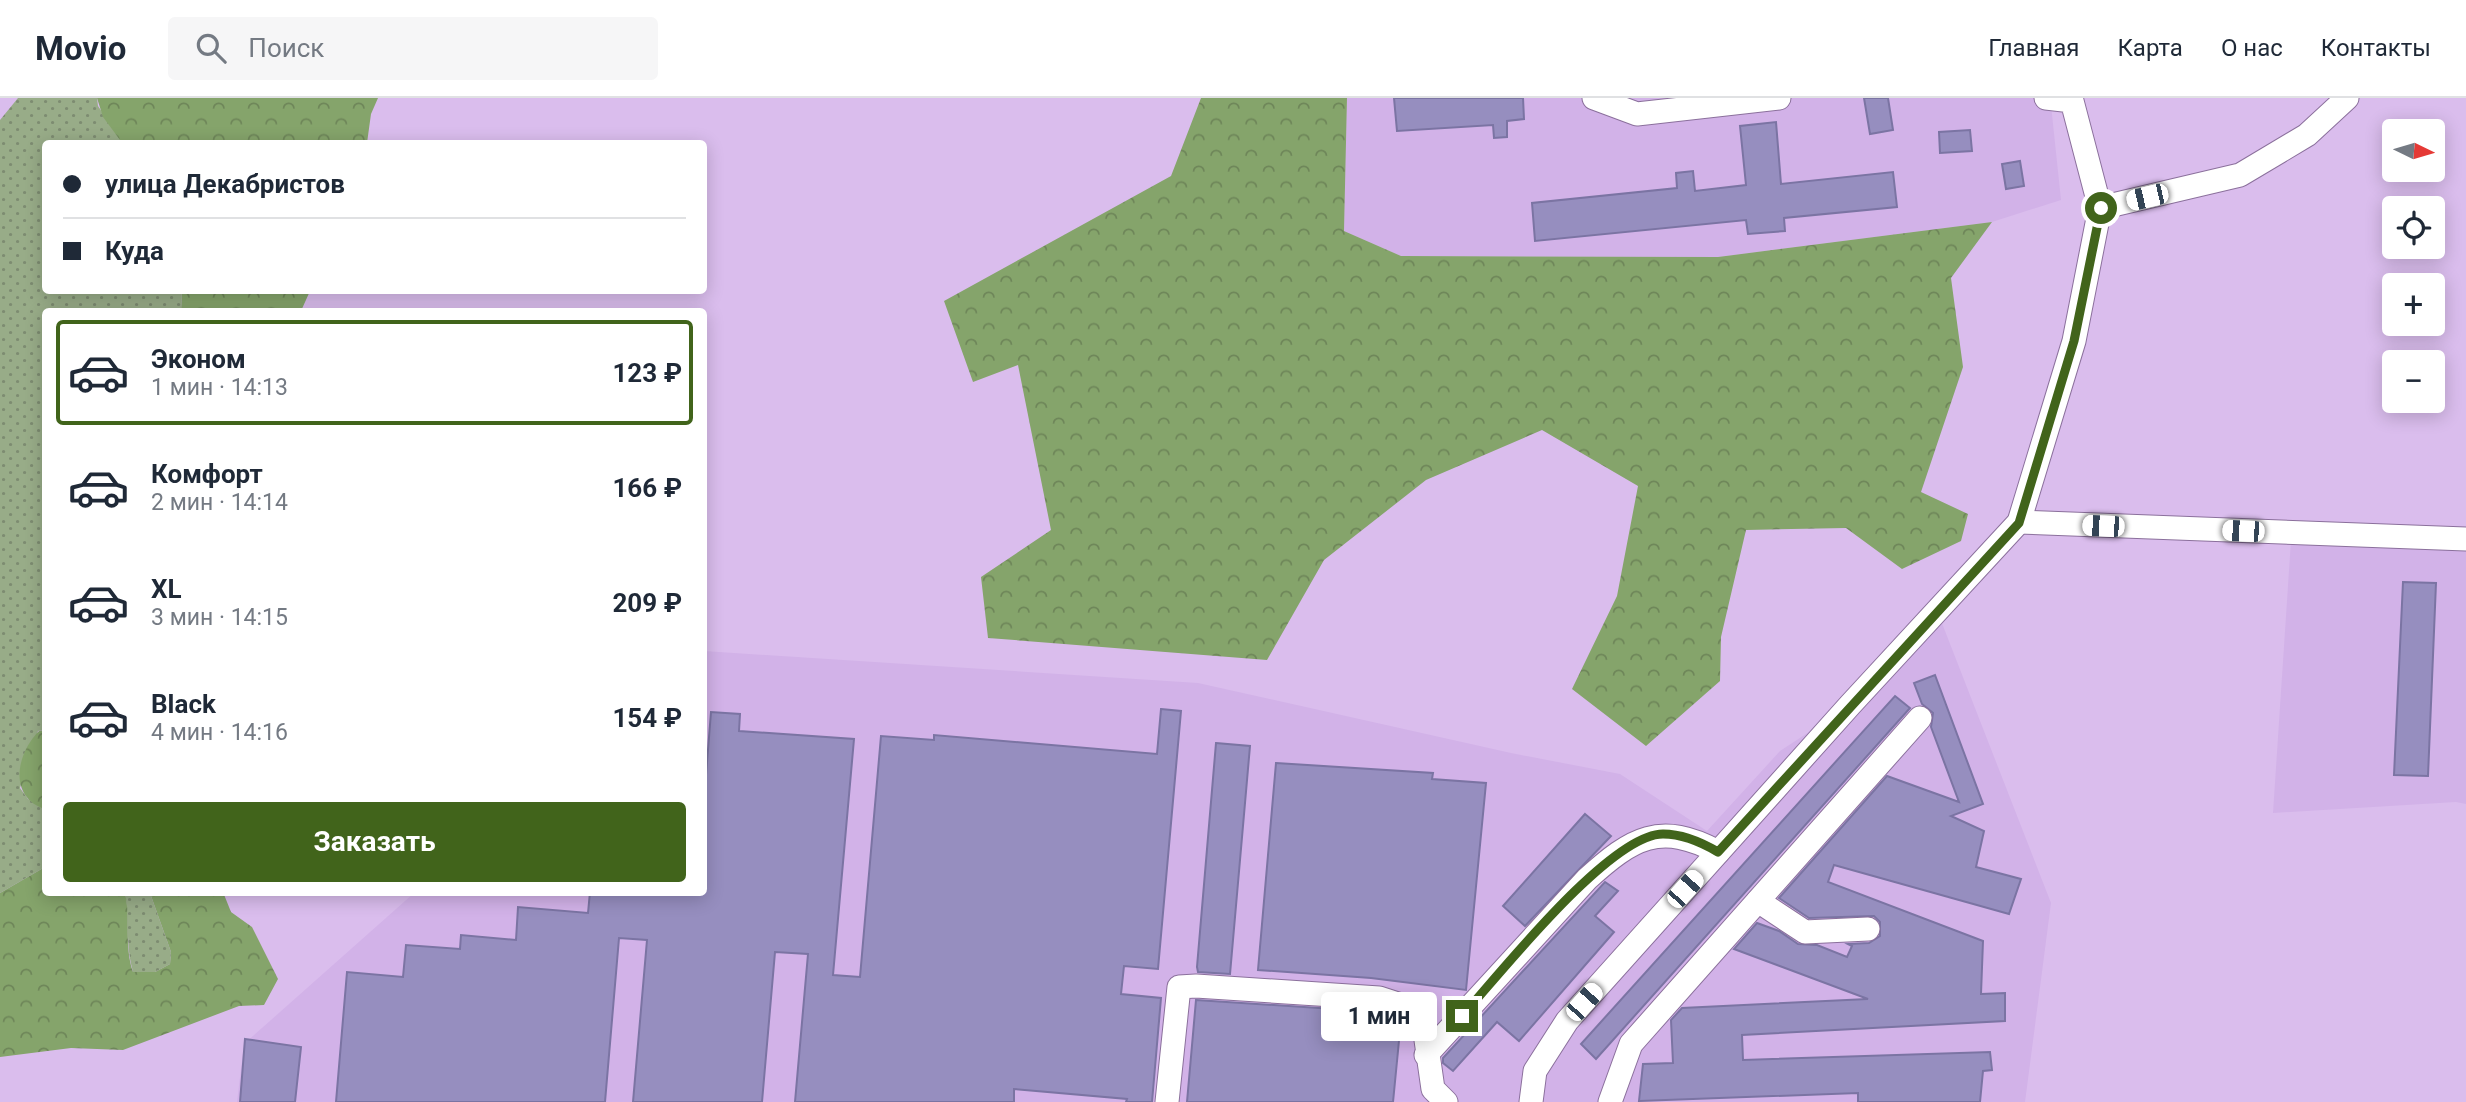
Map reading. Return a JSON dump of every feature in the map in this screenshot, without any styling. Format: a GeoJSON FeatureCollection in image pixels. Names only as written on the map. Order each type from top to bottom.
{"type":"FeatureCollection","features":[{"type":"Feature","properties":{"kind":"street"},"geometry":{"type":"LineString","coordinates":[[1594,98],[1637,114],[1779,98]]}},
{"type":"Feature","properties":{"kind":"street"},"geometry":{"type":"LineString","coordinates":[[1531,1102],[1535,1071],[1567,1021],[2019,523],[2074,341],[2101,208],[2072,101],[2046,98]]}},
{"type":"Feature","properties":{"kind":"street"},"geometry":{"type":"LineString","coordinates":[[2101,208],[2240,175],[2307,135],[2347,98]]}},
{"type":"Feature","properties":{"kind":"street"},"geometry":{"type":"LineString","coordinates":[[2019,523],[2466,539]]}},
{"type":"Feature","properties":{"kind":"street"},"geometry":{"type":"LineString","coordinates":[[1610,1102],[1631,1044],[1920,718]]}},
{"type":"Feature","properties":{"kind":"street"},"geometry":{"type":"LineString","coordinates":[[1426,1055],[1587,879],[1633,842],[1661,834],[1694,839],[1718,852]]}},
{"type":"Feature","properties":{"kind":"street"},"geometry":{"type":"LineString","coordinates":[[1758,901],[1805,932],[1868,929]]}},
{"type":"Feature","properties":{"kind":"street"},"geometry":{"type":"LineString","coordinates":[[1167,1102],[1179,987],[1379,999],[1422,1012],[1426,1055],[1433,1089],[1447,1102]]}},
{"type":"Feature","properties":{"kind":"shaded area"},"geometry":{"type":"Polygon","coordinates":[[[1347,98],[2040,98],[2051,105],[2061,200],[1992,222],[1718,257],[1401,256],[1344,231],[1347,98]]]}},
{"type":"Feature","properties":{"kind":"shaded area"},"geometry":{"type":"Polygon","coordinates":[[[2292,525],[2466,537],[2466,804],[2456,802],[2273,813],[2292,525]]]}},
{"type":"Feature","properties":{"kind":"shaded area"},"geometry":{"type":"Polygon","coordinates":[[[1938,613],[2051,903],[2025,1102],[237,1102],[244,1044],[411,896],[707,896],[707,651],[1198,683],[1511,753],[1620,774],[1707,831],[1780,751],[1850,705],[1938,613]]]}},
{"type":"Feature","properties":{"kind":"green space"},"geometry":{"type":"Polygon","coordinates":[[[18,98],[97,98],[98,106],[121,140],[42,140],[42,294],[182,294],[181,308],[42,308],[42,730],[38,731],[20,788],[28,799],[42,807],[42,869],[0,893],[0,120],[18,98]]]}},
{"type":"Feature","properties":{"kind":"green space"},"geometry":{"type":"Polygon","coordinates":[[[97,98],[378,98],[371,114],[367,140],[120,140],[103,117],[97,98]]]}},
{"type":"Feature","properties":{"kind":"green space"},"geometry":{"type":"Polygon","coordinates":[[[1201,98],[1347,98],[1344,231],[1401,256],[1718,257],[1992,222],[1951,278],[1963,367],[1921,492],[1968,514],[1961,541],[1902,569],[1846,528],[1746,530],[1721,637],[1720,681],[1646,746],[1572,689],[1617,596],[1638,486],[1542,430],[1426,480],[1324,560],[1267,660],[988,638],[981,577],[1051,530],[1018,365],[973,382],[944,301],[1171,176],[1201,98]]]}},
{"type":"Feature","properties":{"kind":"green space"},"geometry":{"type":"Polygon","coordinates":[[[182,294],[309,294],[302,308],[181,308],[182,294]]]}},
{"type":"Feature","properties":{"kind":"green space"},"geometry":{"type":"Polygon","coordinates":[[[42,731],[42,808],[25,795],[20,774],[25,751],[42,731]]]}},
{"type":"Feature","properties":{"kind":"green space"},"geometry":{"type":"Polygon","coordinates":[[[42,869],[42,896],[125,896],[133,972],[155,972],[170,964],[171,952],[151,896],[225,896],[231,912],[252,927],[278,979],[264,1005],[239,1006],[123,1050],[71,1048],[0,1057],[0,893],[42,869]]]}},
{"type":"Feature","properties":{"kind":"green space"},"geometry":{"type":"Polygon","coordinates":[[[125,896],[151,896],[171,952],[170,964],[155,972],[133,972],[125,896]]]}},
{"type":"Feature","properties":{"kind":"building"},"geometry":{"type":"Polygon","coordinates":[[[1394,98],[1523,98],[1524,119],[1507,121],[1507,137],[1494,138],[1493,125],[1397,131],[1394,98]]]}},
{"type":"Feature","properties":{"kind":"building"},"geometry":{"type":"Polygon","coordinates":[[[1864,98],[1888,98],[1893,130],[1870,134],[1864,98]]]}},
{"type":"Feature","properties":{"kind":"building"},"geometry":{"type":"Polygon","coordinates":[[[1776,122],[1781,184],[1893,172],[1897,207],[1784,218],[1785,231],[1748,234],[1746,220],[1535,241],[1532,203],[1677,188],[1676,173],[1693,171],[1695,191],[1746,185],[1740,126],[1776,122]]]}},
{"type":"Feature","properties":{"kind":"building"},"geometry":{"type":"Polygon","coordinates":[[[1970,130],[1972,151],[1940,153],[1939,132],[1970,130]]]}},
{"type":"Feature","properties":{"kind":"building"},"geometry":{"type":"Polygon","coordinates":[[[2020,161],[2024,186],[2006,189],[2002,164],[2020,161]]]}},
{"type":"Feature","properties":{"kind":"building"},"geometry":{"type":"Polygon","coordinates":[[[2403,582],[2436,583],[2428,776],[2394,775],[2403,582]]]}},
{"type":"Feature","properties":{"kind":"building"},"geometry":{"type":"Polygon","coordinates":[[[1935,675],[1983,804],[1951,816],[1984,831],[1976,867],[2021,879],[2009,914],[1834,865],[1828,882],[1983,941],[1981,994],[2005,993],[2005,1021],[1742,1035],[1743,1060],[1990,1052],[1992,1070],[1983,1071],[1980,1102],[1858,1102],[1858,1093],[1639,1101],[1643,1064],[1673,1063],[1671,1020],[1682,1008],[1868,999],[1734,949],[1757,923],[1779,931],[1798,944],[1817,945],[1847,957],[1852,946],[1848,944],[1869,943],[1880,936],[1880,922],[1874,916],[1809,918],[1779,898],[1887,776],[1959,802],[1931,727],[1933,713],[1922,704],[1914,683],[1935,675]]]}},
{"type":"Feature","properties":{"kind":"building"},"geometry":{"type":"Polygon","coordinates":[[[1895,696],[1910,708],[1596,1059],[1581,1044],[1895,696]]]}},
{"type":"Feature","properties":{"kind":"building"},"geometry":{"type":"Polygon","coordinates":[[[1161,709],[1181,711],[1158,969],[1124,966],[1121,994],[1161,998],[1152,1102],[1126,1102],[1127,1099],[1014,1089],[1014,1102],[795,1102],[808,954],[775,952],[762,1102],[633,1102],[647,940],[619,938],[605,1102],[336,1102],[347,972],[403,977],[406,945],[460,949],[461,935],[516,940],[518,907],[588,913],[590,896],[707,896],[707,762],[711,712],[740,714],[739,731],[854,739],[833,975],[860,977],[881,736],[934,740],[934,735],[1157,754],[1161,709]]]}},
{"type":"Feature","properties":{"kind":"building"},"geometry":{"type":"Polygon","coordinates":[[[1216,743],[1250,746],[1230,974],[1198,972],[1197,967],[1216,743]]]}},
{"type":"Feature","properties":{"kind":"building"},"geometry":{"type":"Polygon","coordinates":[[[1276,763],[1433,773],[1432,779],[1486,783],[1466,990],[1371,978],[1258,970],[1276,763]]]}},
{"type":"Feature","properties":{"kind":"building"},"geometry":{"type":"Polygon","coordinates":[[[1585,814],[1611,836],[1525,926],[1503,906],[1585,814]]]}},
{"type":"Feature","properties":{"kind":"building"},"geometry":{"type":"Polygon","coordinates":[[[1605,882],[1618,891],[1595,916],[1614,932],[1519,1041],[1497,1022],[1453,1071],[1443,1063],[1443,1058],[1605,882]]]}},
{"type":"Feature","properties":{"kind":"building"},"geometry":{"type":"Polygon","coordinates":[[[1196,1000],[1349,1010],[1401,1020],[1393,1102],[1187,1102],[1196,1000]]]}},
{"type":"Feature","properties":{"kind":"building"},"geometry":{"type":"Polygon","coordinates":[[[245,1039],[301,1047],[295,1102],[240,1102],[245,1039]]]}},
{"type":"Feature","properties":{"kind":"route"},"geometry":{"type":"LineString","coordinates":[[1462,1016],[1587,879],[1633,842],[1661,834],[1694,839],[1718,852],[2019,523],[2074,341],[2101,208]]}}]}
